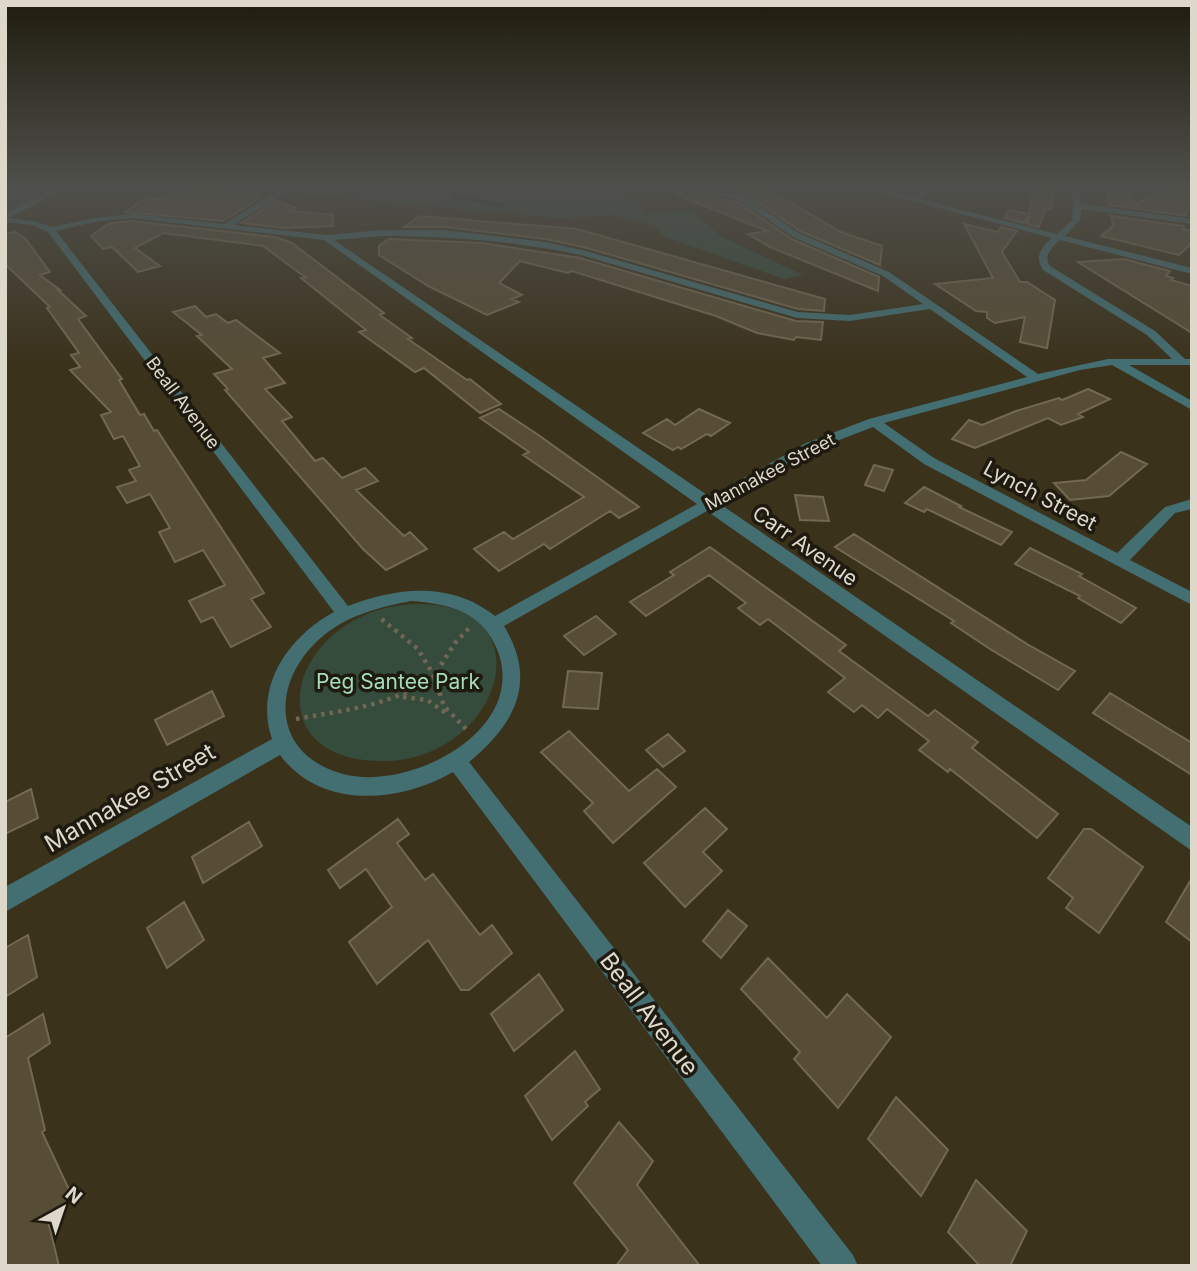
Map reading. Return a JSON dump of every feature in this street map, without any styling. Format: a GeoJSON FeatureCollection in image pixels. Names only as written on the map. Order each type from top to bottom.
{"type":"FeatureCollection","features":[{"type":"Feature","properties":{"kind":"street","name":"Beall Avenue"},"geometry":{"type":"LineString","coordinates":[[63,246],[344,613]]}},
{"type":"Feature","properties":{"kind":"street","name":"Carr Avenue"},"geometry":{"type":"LineString","coordinates":[[338,246],[1192,840]]}},
{"type":"Feature","properties":{"kind":"street"},"geometry":{"type":"LineString","coordinates":[[551,246],[797,314],[850,318],[933,306]]}},
{"type":"Feature","properties":{"kind":"street"},"geometry":{"type":"LineString","coordinates":[[822,246],[886,274],[1036,378]]}},
{"type":"Feature","properties":{"kind":"street"},"geometry":{"type":"LineString","coordinates":[[1049,246],[1043,253],[1046,268],[1151,333],[1186,361]]}},
{"type":"Feature","properties":{"kind":"street"},"geometry":{"type":"LineString","coordinates":[[1098,246],[1192,271]]}},
{"type":"Feature","properties":{"kind":"street","name":"Mannakee Street"},"geometry":{"type":"LineString","coordinates":[[485,622],[811,446],[874,422],[1079,367],[1114,362],[1186,361]]}},
{"type":"Feature","properties":{"kind":"street"},"geometry":{"type":"LineString","coordinates":[[1114,362],[1192,406]]}},
{"type":"Feature","properties":{"kind":"street","name":"Lynch Street"},"geometry":{"type":"LineString","coordinates":[[874,422],[929,461],[1192,599]]}},
{"type":"Feature","properties":{"kind":"street"},"geometry":{"type":"LineString","coordinates":[[1119,561],[1170,510],[1192,504]]}},
{"type":"Feature","properties":{"kind":"street"},"geometry":{"type":"LineString","coordinates":[[411,595],[443,598],[471,608],[485,622],[509,648],[513,676],[506,706],[487,736],[457,762],[418,780],[375,788],[336,783],[314,773],[303,767],[282,743],[273,714],[277,684],[292,656],[315,632],[344,613],[377,601],[411,595]]}},
{"type":"Feature","properties":{"kind":"street","name":"Mannakee Street"},"geometry":{"type":"LineString","coordinates":[[5,900],[282,743]]}},
{"type":"Feature","properties":{"kind":"street","name":"Beall Avenue"},"geometry":{"type":"LineString","coordinates":[[457,762],[842,1266]]}},
{"type":"Feature","properties":{"kind":"path"},"geometry":{"type":"LineString","coordinates":[[376,614],[418,649],[434,676],[438,696],[448,715]]}},
{"type":"Feature","properties":{"kind":"path"},"geometry":{"type":"LineString","coordinates":[[292,720],[402,697],[422,687],[434,676],[455,643],[485,622]]}},
{"type":"Feature","properties":{"kind":"path"},"geometry":{"type":"LineString","coordinates":[[402,697],[427,700],[471,733]]}},
{"type":"Feature","properties":{"kind":"green space"},"geometry":{"type":"Polygon","coordinates":[[[692,246],[742,246],[803,275],[784,279],[692,246]]]}},
{"type":"Feature","properties":{"kind":"green space","name":"Peg Santee Park"},"geometry":{"type":"Polygon","coordinates":[[[414,604],[456,610],[483,627],[495,652],[494,680],[482,709],[459,735],[426,753],[386,761],[343,755],[315,739],[301,714],[301,686],[314,657],[337,631],[371,613],[414,604]]]}},
{"type":"Feature","properties":{"kind":"building"},"geometry":{"type":"Polygon","coordinates":[[[5,246],[31,246],[50,272],[40,275],[60,290],[86,316],[78,319],[122,379],[119,380],[140,415],[144,414],[154,431],[157,430],[264,593],[251,599],[271,627],[231,647],[213,617],[201,622],[189,601],[225,585],[203,550],[175,562],[159,532],[170,528],[150,494],[127,503],[117,487],[136,481],[129,470],[140,466],[123,436],[114,439],[101,415],[111,412],[70,370],[80,367],[71,355],[79,353],[47,308],[50,307],[5,264],[5,246]]]}},
{"type":"Feature","properties":{"kind":"building"},"geometry":{"type":"Polygon","coordinates":[[[101,246],[138,246],[135,248],[160,266],[138,272],[112,247],[103,249],[101,246]]]}},
{"type":"Feature","properties":{"kind":"building"},"geometry":{"type":"Polygon","coordinates":[[[263,246],[296,246],[384,313],[380,315],[412,338],[408,339],[467,380],[470,379],[501,404],[480,413],[424,368],[415,372],[359,332],[366,330],[301,278],[305,277],[263,246]]]}},
{"type":"Feature","properties":{"kind":"building"},"geometry":{"type":"Polygon","coordinates":[[[379,246],[504,246],[580,258],[796,321],[823,322],[821,340],[796,337],[794,340],[757,333],[716,316],[572,271],[568,273],[520,261],[499,283],[522,295],[512,299],[519,302],[487,315],[428,286],[379,255],[379,246]]]}},
{"type":"Feature","properties":{"kind":"building"},"geometry":{"type":"Polygon","coordinates":[[[579,246],[638,246],[825,299],[824,311],[798,309],[579,246]]]}},
{"type":"Feature","properties":{"kind":"building"},"geometry":{"type":"Polygon","coordinates":[[[809,246],[879,277],[878,291],[770,247],[809,246]]]}},
{"type":"Feature","properties":{"kind":"building"},"geometry":{"type":"Polygon","coordinates":[[[836,246],[882,246],[880,265],[836,246]]]}},
{"type":"Feature","properties":{"kind":"building"},"geometry":{"type":"Polygon","coordinates":[[[976,246],[1006,246],[1002,252],[1020,282],[1027,282],[1055,300],[1047,348],[1020,342],[1025,317],[995,323],[987,318],[987,312],[976,311],[935,284],[993,278],[976,246]]]}},
{"type":"Feature","properties":{"kind":"building"},"geometry":{"type":"Polygon","coordinates":[[[1143,246],[1188,246],[1179,255],[1143,246]]]}},
{"type":"Feature","properties":{"kind":"building"},"geometry":{"type":"Polygon","coordinates":[[[1124,259],[1170,271],[1166,276],[1173,278],[1171,280],[1192,286],[1192,333],[1078,262],[1124,259]]]}},
{"type":"Feature","properties":{"kind":"building"},"geometry":{"type":"Polygon","coordinates":[[[195,306],[206,317],[216,314],[228,323],[236,320],[280,353],[263,358],[285,383],[265,389],[292,417],[282,421],[315,461],[323,458],[342,478],[365,468],[378,481],[356,490],[404,536],[410,532],[427,549],[386,570],[363,549],[225,390],[228,389],[214,374],[232,369],[197,336],[202,335],[173,312],[195,306]]]}},
{"type":"Feature","properties":{"kind":"building"},"geometry":{"type":"Polygon","coordinates":[[[1088,389],[1110,399],[1078,414],[1083,417],[1061,425],[1048,418],[975,448],[952,439],[969,420],[982,425],[1016,411],[1059,398],[1062,400],[1088,389]]]}},
{"type":"Feature","properties":{"kind":"building"},"geometry":{"type":"Polygon","coordinates":[[[499,409],[639,507],[619,518],[610,511],[550,549],[544,544],[499,571],[474,549],[504,532],[513,539],[584,497],[523,455],[529,452],[480,418],[499,409]]]}},
{"type":"Feature","properties":{"kind":"building"},"geometry":{"type":"Polygon","coordinates":[[[699,409],[730,423],[711,436],[707,434],[681,449],[678,447],[673,450],[643,433],[667,419],[675,425],[699,409]]]}},
{"type":"Feature","properties":{"kind":"building"},"geometry":{"type":"Polygon","coordinates":[[[1121,452],[1147,464],[1109,496],[1070,500],[1054,483],[1086,480],[1121,452]]]}},
{"type":"Feature","properties":{"kind":"building"},"geometry":{"type":"Polygon","coordinates":[[[874,465],[893,470],[884,491],[865,485],[874,465]]]}},
{"type":"Feature","properties":{"kind":"building"},"geometry":{"type":"Polygon","coordinates":[[[924,487],[1012,532],[1001,545],[927,509],[924,512],[905,503],[924,487]]]}},
{"type":"Feature","properties":{"kind":"building"},"geometry":{"type":"Polygon","coordinates":[[[795,495],[823,497],[829,521],[800,520],[795,495]]]}},
{"type":"Feature","properties":{"kind":"building"},"geometry":{"type":"Polygon","coordinates":[[[854,534],[1027,644],[1075,671],[1058,690],[990,649],[951,623],[954,621],[835,547],[854,534]]]}},
{"type":"Feature","properties":{"kind":"building"},"geometry":{"type":"Polygon","coordinates":[[[710,547],[846,645],[839,651],[928,716],[935,710],[978,742],[972,748],[1058,814],[1037,838],[950,769],[948,772],[919,750],[929,741],[887,709],[878,718],[862,705],[854,712],[828,692],[845,678],[768,619],[760,625],[738,608],[746,603],[709,575],[646,616],[630,602],[674,575],[670,572],[710,547]]]}},
{"type":"Feature","properties":{"kind":"building"},"geometry":{"type":"Polygon","coordinates":[[[1030,548],[1082,574],[1079,576],[1136,608],[1121,623],[1078,598],[1080,596],[1015,564],[1030,548]]]}},
{"type":"Feature","properties":{"kind":"building"},"geometry":{"type":"Polygon","coordinates":[[[596,616],[616,634],[584,655],[564,636],[596,616]]]}},
{"type":"Feature","properties":{"kind":"building"},"geometry":{"type":"Polygon","coordinates":[[[568,671],[602,673],[598,709],[563,707],[568,671]]]}},
{"type":"Feature","properties":{"kind":"building"},"geometry":{"type":"Polygon","coordinates":[[[212,691],[224,716],[167,745],[155,720],[212,691]]]}},
{"type":"Feature","properties":{"kind":"building"},"geometry":{"type":"Polygon","coordinates":[[[1110,693],[1192,743],[1192,775],[1093,713],[1110,693]]]}},
{"type":"Feature","properties":{"kind":"building"},"geometry":{"type":"Polygon","coordinates":[[[569,731],[629,791],[657,769],[676,787],[613,843],[584,811],[593,803],[541,752],[569,731]]]}},
{"type":"Feature","properties":{"kind":"building"},"geometry":{"type":"Polygon","coordinates":[[[668,734],[685,751],[663,767],[646,750],[668,734]]]}},
{"type":"Feature","properties":{"kind":"building"},"geometry":{"type":"Polygon","coordinates":[[[31,789],[38,818],[5,834],[5,802],[31,789]]]}},
{"type":"Feature","properties":{"kind":"building"},"geometry":{"type":"Polygon","coordinates":[[[705,808],[727,829],[703,852],[722,871],[685,907],[644,863],[705,808]]]}},
{"type":"Feature","properties":{"kind":"building"},"geometry":{"type":"Polygon","coordinates":[[[398,819],[409,834],[397,843],[425,880],[433,874],[480,935],[492,925],[512,953],[469,990],[461,990],[428,940],[377,984],[349,942],[392,907],[366,869],[340,888],[328,870],[398,819]]]}},
{"type":"Feature","properties":{"kind":"building"},"geometry":{"type":"Polygon","coordinates":[[[249,822],[262,846],[203,883],[192,857],[249,822]]]}},
{"type":"Feature","properties":{"kind":"building"},"geometry":{"type":"Polygon","coordinates":[[[1084,829],[1091,829],[1143,867],[1099,933],[1066,908],[1073,898],[1048,878],[1084,829]]]}},
{"type":"Feature","properties":{"kind":"building"},"geometry":{"type":"Polygon","coordinates":[[[1192,878],[1192,942],[1166,922],[1192,878]]]}},
{"type":"Feature","properties":{"kind":"building"},"geometry":{"type":"Polygon","coordinates":[[[184,902],[204,940],[167,968],[147,928],[184,902]]]}},
{"type":"Feature","properties":{"kind":"building"},"geometry":{"type":"Polygon","coordinates":[[[728,910],[747,926],[721,958],[703,941],[728,910]]]}},
{"type":"Feature","properties":{"kind":"building"},"geometry":{"type":"Polygon","coordinates":[[[28,935],[37,977],[5,997],[5,948],[28,935]]]}},
{"type":"Feature","properties":{"kind":"building"},"geometry":{"type":"Polygon","coordinates":[[[768,958],[827,1018],[847,994],[891,1037],[838,1108],[794,1059],[800,1052],[741,989],[768,958]]]}},
{"type":"Feature","properties":{"kind":"building"},"geometry":{"type":"Polygon","coordinates":[[[539,974],[563,1010],[514,1051],[491,1014],[539,974]]]}},
{"type":"Feature","properties":{"kind":"building"},"geometry":{"type":"Polygon","coordinates":[[[43,1014],[50,1043],[28,1058],[45,1130],[42,1132],[73,1198],[48,1221],[59,1266],[5,1266],[5,1038],[43,1014]]]}},
{"type":"Feature","properties":{"kind":"building"},"geometry":{"type":"Polygon","coordinates":[[[575,1051],[600,1089],[585,1102],[588,1106],[552,1140],[525,1096],[575,1051]]]}},
{"type":"Feature","properties":{"kind":"building"},"geometry":{"type":"Polygon","coordinates":[[[896,1097],[948,1150],[921,1196],[868,1139],[896,1097]]]}},
{"type":"Feature","properties":{"kind":"building"},"geometry":{"type":"Polygon","coordinates":[[[619,1122],[653,1161],[637,1185],[700,1266],[616,1266],[628,1250],[574,1183],[619,1122]]]}},
{"type":"Feature","properties":{"kind":"building"},"geometry":{"type":"Polygon","coordinates":[[[976,1180],[1027,1231],[1010,1266],[980,1266],[948,1232],[976,1180]]]}}]}
